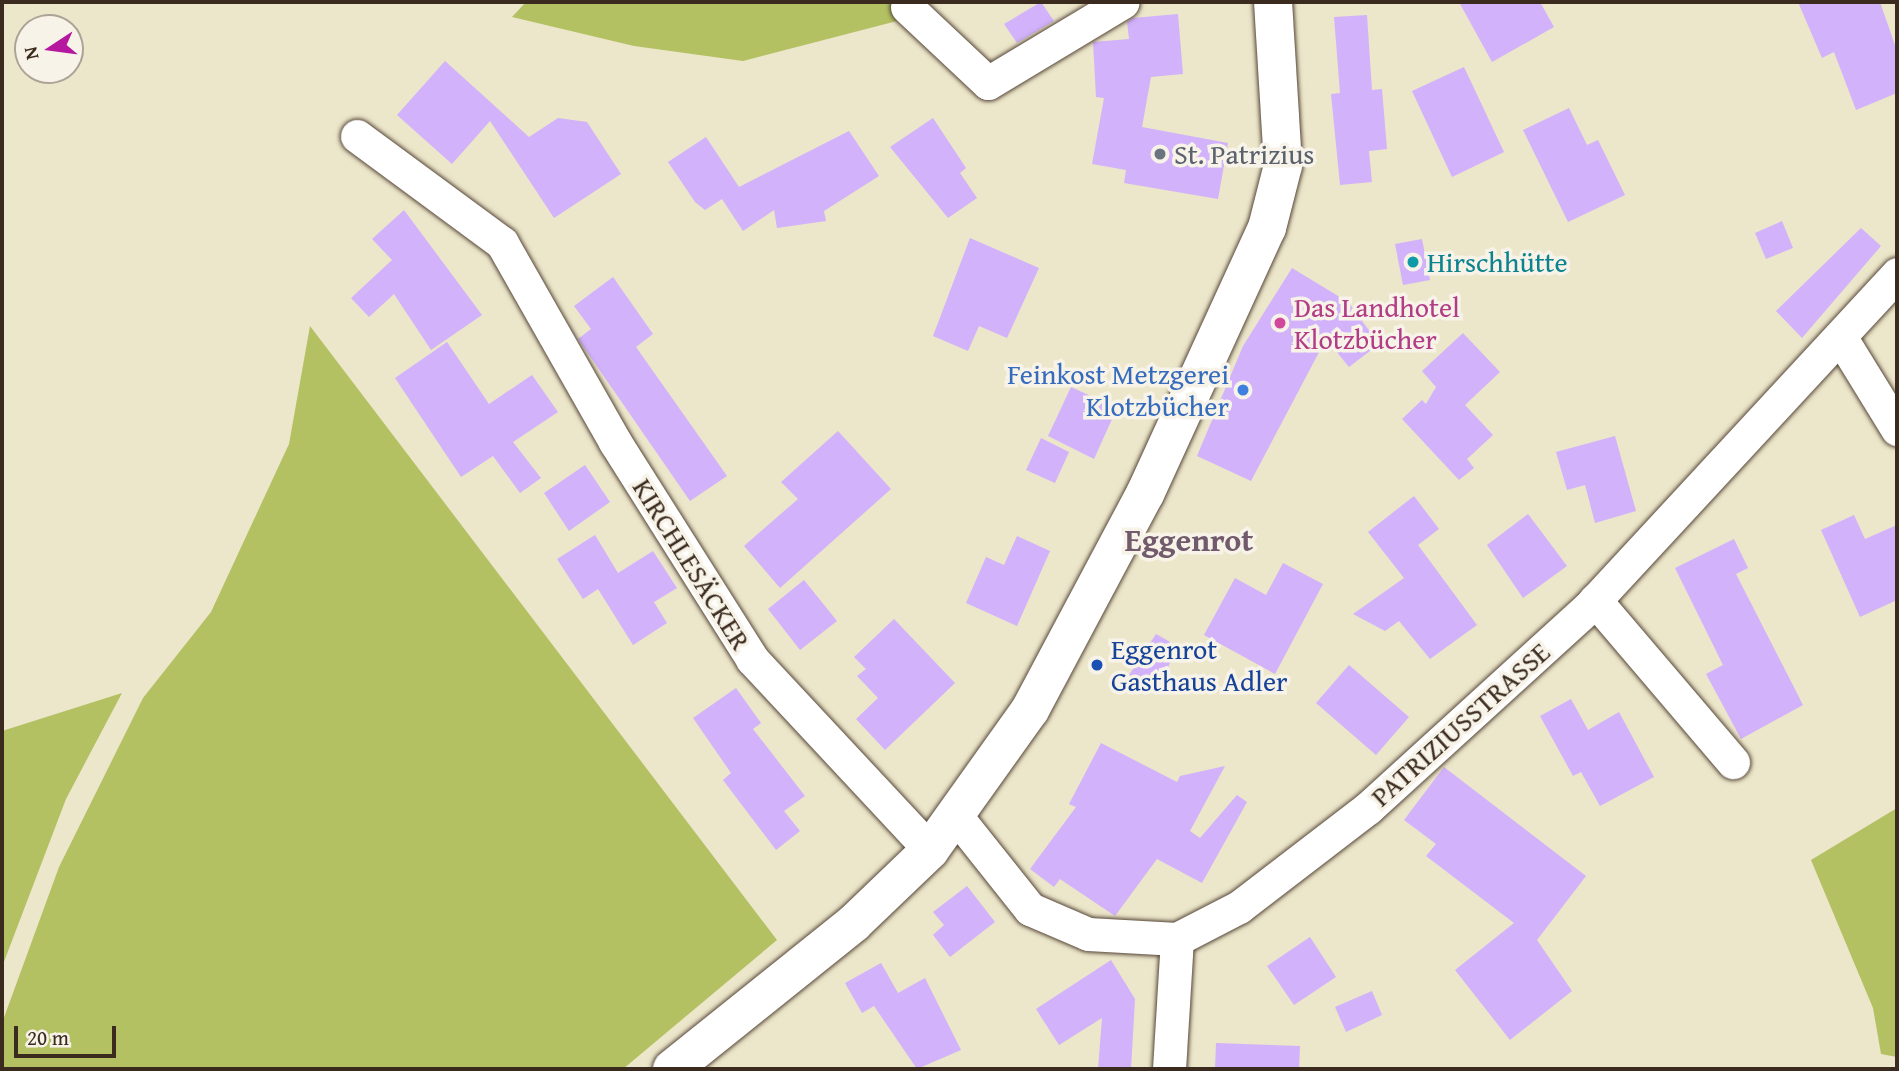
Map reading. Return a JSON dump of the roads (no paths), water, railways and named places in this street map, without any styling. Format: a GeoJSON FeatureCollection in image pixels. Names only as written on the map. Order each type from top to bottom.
{"type":"FeatureCollection","features":[{"type":"Feature","properties":{"kind":"main road"},"geometry":{"type":"LineString","coordinates":[[672,1069],[854,923],[930,849],[1030,710],[1145,494],[1267,228],[1283,165],[1273,2]]}},
{"type":"Feature","properties":{"kind":"street"},"geometry":{"type":"LineString","coordinates":[[907,7],[988,83],[1123,2]]}},
{"type":"Feature","properties":{"kind":"street","name":"KIRCHLESÄCKER"},"geometry":{"type":"LineString","coordinates":[[357,136],[502,243],[615,442],[752,659],[930,849]]}},
{"type":"Feature","properties":{"kind":"street","name":"PATRIZIUSSTRASSE"},"geometry":{"type":"LineString","coordinates":[[1177,939],[1240,907],[1368,808],[1595,600],[1897,274]]}},
{"type":"Feature","properties":{"kind":"street"},"geometry":{"type":"LineString","coordinates":[[1840,338],[1897,429]]}},
{"type":"Feature","properties":{"kind":"street"},"geometry":{"type":"LineString","coordinates":[[1595,600],[1733,762]]}},
{"type":"Feature","properties":{"kind":"street"},"geometry":{"type":"LineString","coordinates":[[956,816],[1030,909],[1088,934],[1177,939],[1169,1069]]}},
{"type":"Feature","properties":{"kind":"place","name":"St. Patrizius"},"geometry":{"type":"Point","coordinates":[1160,154]}},
{"type":"Feature","properties":{"kind":"place","name":"Hirschhütte"},"geometry":{"type":"Point","coordinates":[1413,262]}},
{"type":"Feature","properties":{"kind":"place","name":"Das Landhotel Klotzbücher"},"geometry":{"type":"Point","coordinates":[1280,323]}},
{"type":"Feature","properties":{"kind":"place","name":"Feinkost Metzgerei Klotzbücher"},"geometry":{"type":"Point","coordinates":[1243,390]}},
{"type":"Feature","properties":{"kind":"place","name":"Eggenrot Gasthaus Adler"},"geometry":{"type":"Point","coordinates":[1097,665]}},
{"type":"Feature","properties":{"kind":"district","name":"Eggenrot"},"geometry":{"type":"Point","coordinates":[1189,540]}}]}
